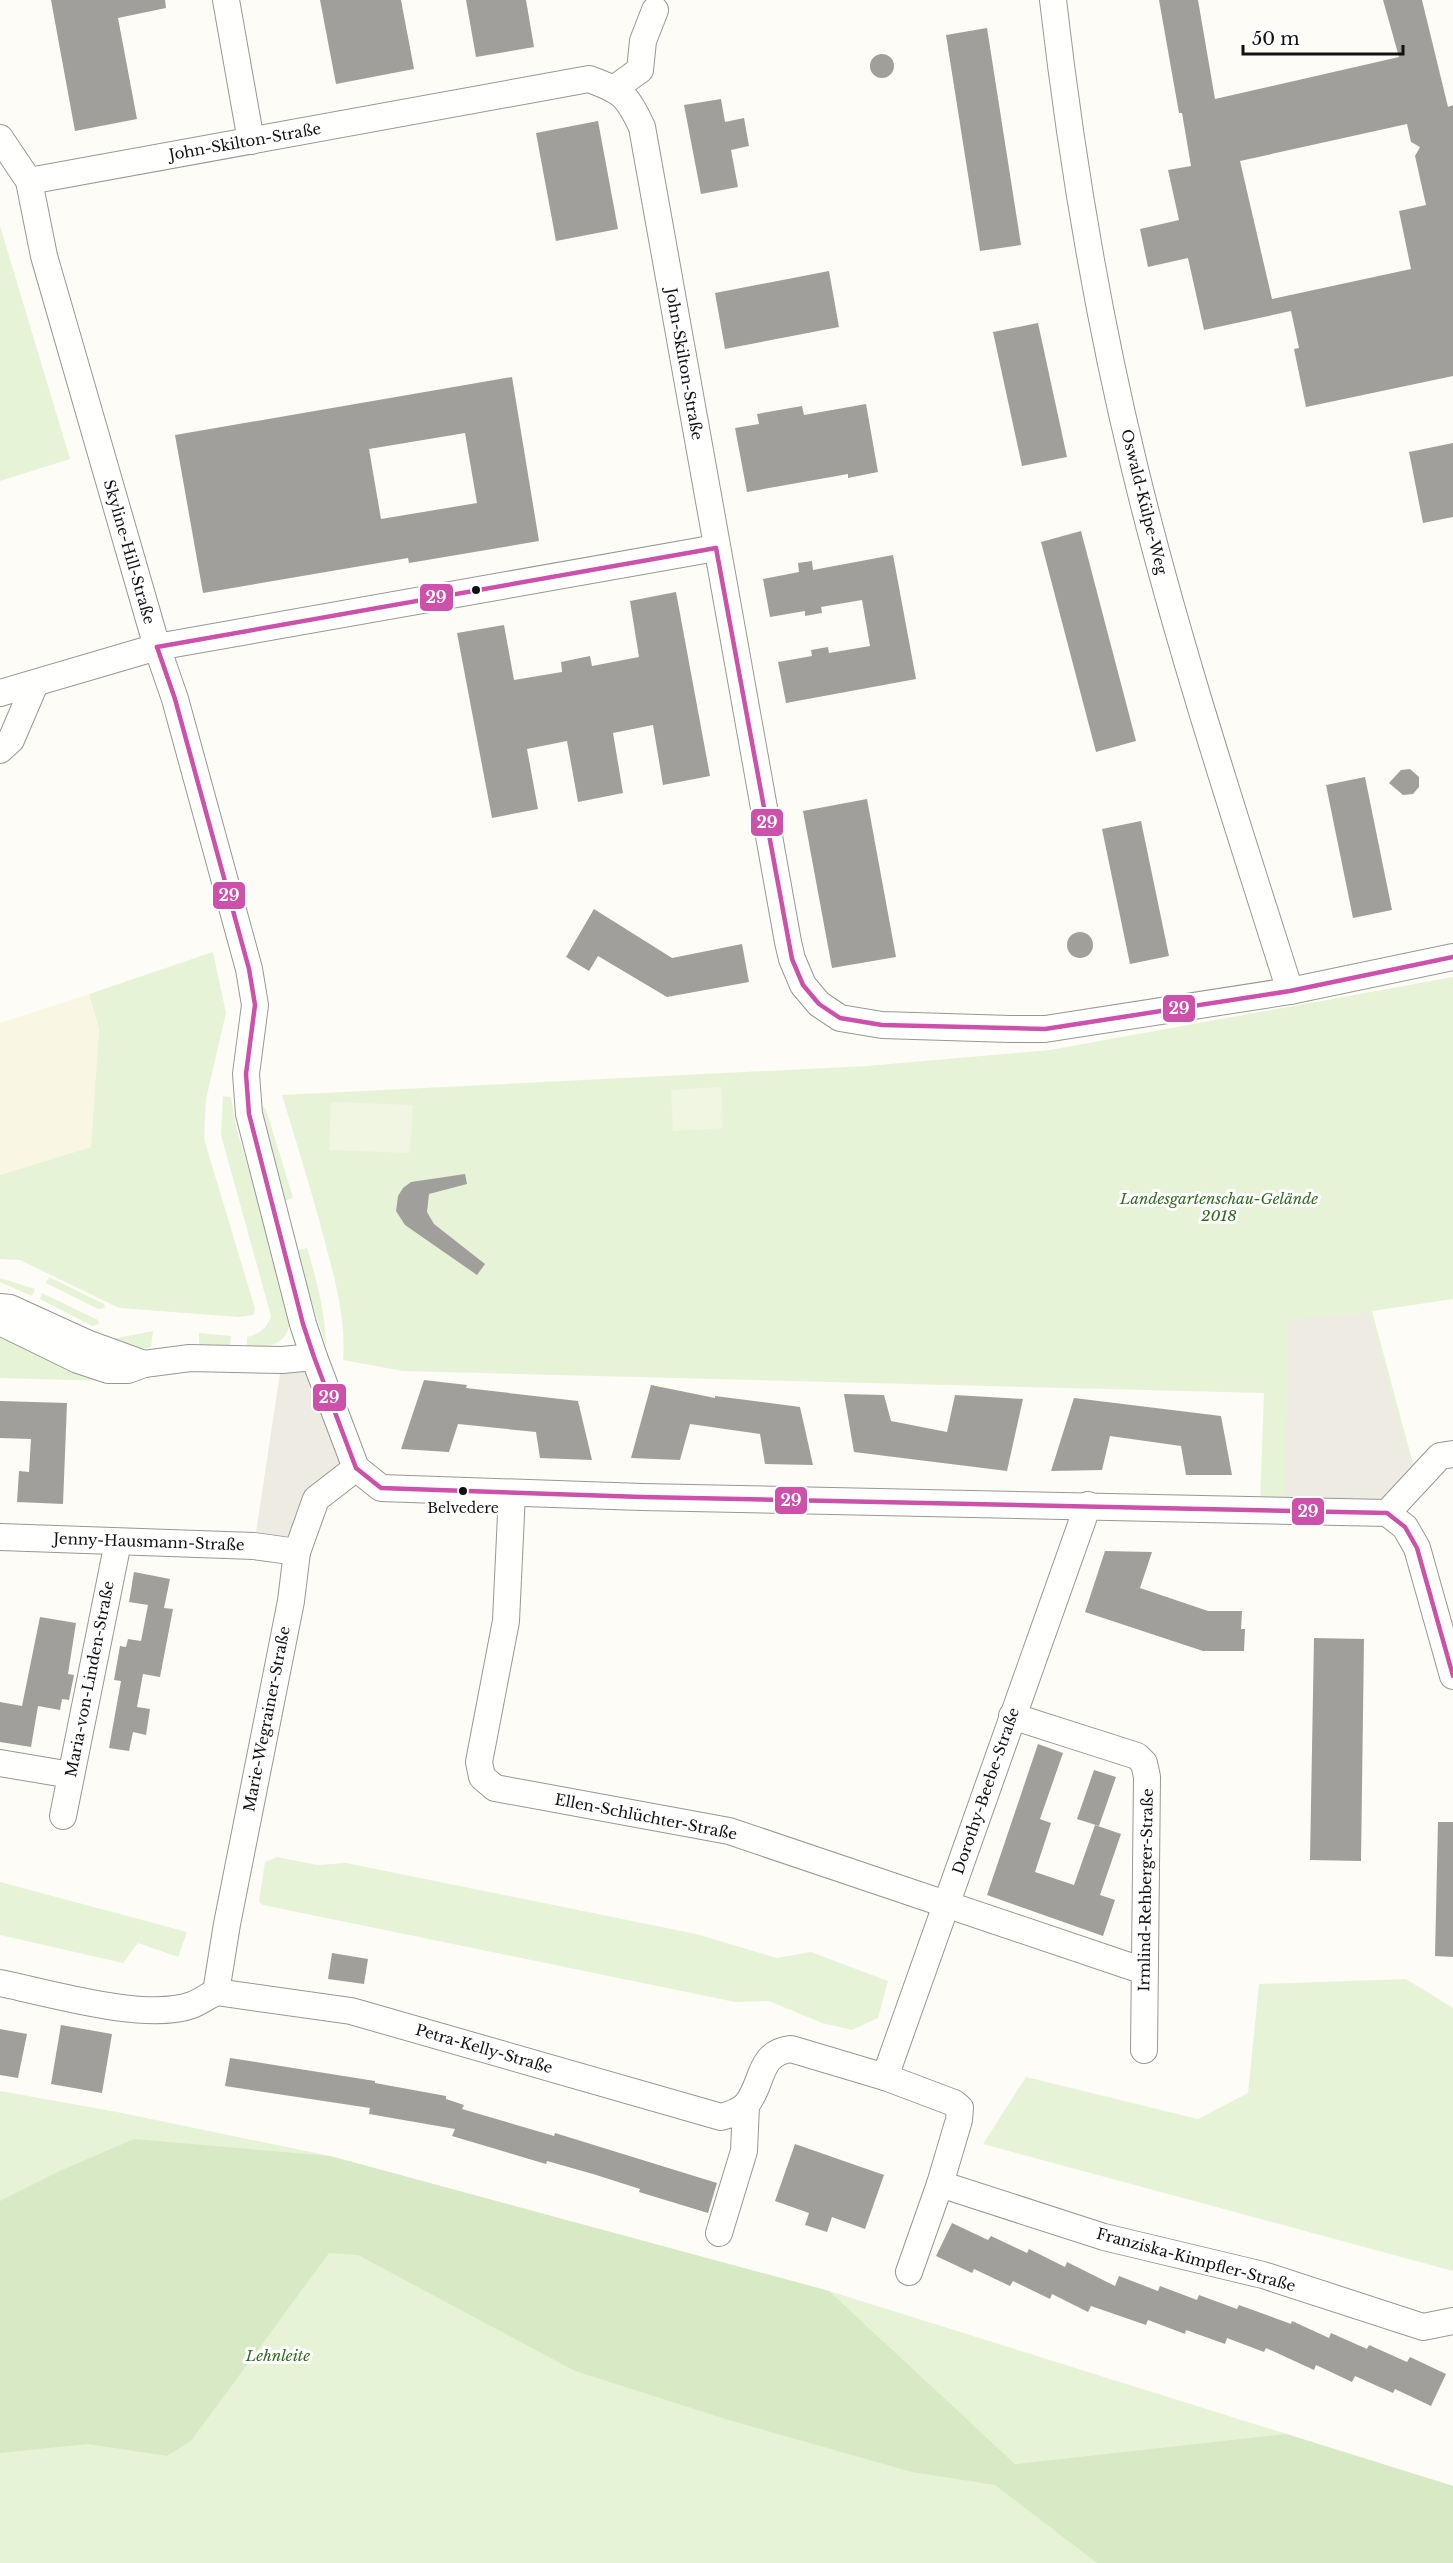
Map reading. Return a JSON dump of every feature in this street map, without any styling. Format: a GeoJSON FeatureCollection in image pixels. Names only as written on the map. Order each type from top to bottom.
{"type":"FeatureCollection","features":[{"type":"Feature","properties":{"kind":"street"},"geometry":{"type":"LineString","coordinates":[[226,0],[251,141]]}},
{"type":"Feature","properties":{"kind":"street","name":"Oswald-Külpe-Weg"},"geometry":{"type":"LineString","coordinates":[[1053,0],[1079,185],[1110,361],[1134,466],[1171,608],[1290,991]]}},
{"type":"Feature","properties":{"kind":"street"},"geometry":{"type":"LineString","coordinates":[[615,88],[640,70],[643,41],[655,10]]}},
{"type":"Feature","properties":{"kind":"street","name":"John-Skilton-Straße"},"geometry":{"type":"LineString","coordinates":[[28,181],[589,79],[615,88],[631,104],[642,127],[788,942],[792,959],[803,985],[819,1004],[840,1018],[882,1025],[1042,1029],[1290,991],[1453,957]]}},
{"type":"Feature","properties":{"kind":"street","name":"Skyline-Hill-Straße"},"geometry":{"type":"LineString","coordinates":[[0,138],[28,181],[44,256],[157,647],[175,699],[249,969],[255,1005],[246,1074],[249,1114],[303,1324],[356,1468]]}},
{"type":"Feature","properties":{"kind":"street"},"geometry":{"type":"LineString","coordinates":[[0,693],[157,647],[716,548]]}},
{"type":"Feature","properties":{"kind":"street"},"geometry":{"type":"LineString","coordinates":[[0,750],[11,740],[36,684]]}},
{"type":"Feature","properties":{"kind":"street"},"geometry":{"type":"LineString","coordinates":[[0,1307],[10,1308],[89,1344],[144,1364]]}},
{"type":"Feature","properties":{"kind":"street"},"geometry":{"type":"LineString","coordinates":[[0,1322],[78,1360],[108,1370],[128,1370],[144,1364],[190,1358],[282,1360],[314,1357]]}},
{"type":"Feature","properties":{"kind":"street"},"geometry":{"type":"LineString","coordinates":[[1387,1513],[1440,1456],[1453,1454]]}},
{"type":"Feature","properties":{"kind":"street"},"geometry":{"type":"LineString","coordinates":[[356,1468],[381,1488],[1387,1513],[1405,1527],[1417,1548],[1453,1676]]}},
{"type":"Feature","properties":{"kind":"street","name":"Marie-Wegrainer-Straße"},"geometry":{"type":"LineString","coordinates":[[216,1992],[229,1913],[291,1601],[297,1552],[316,1499],[356,1468]]}},
{"type":"Feature","properties":{"kind":"street","name":"Ellen-Schlüchter-Straße"},"geometry":{"type":"LineString","coordinates":[[512,1493],[506,1621],[478,1762],[482,1777],[495,1788],[729,1831],[1144,1971]]}},
{"type":"Feature","properties":{"kind":"street","name":"Dorothy-Beebe-Straße"},"geometry":{"type":"LineString","coordinates":[[885,2077],[1088,1505]]}},
{"type":"Feature","properties":{"kind":"street","name":"Jenny-Hausmann-Straße"},"geometry":{"type":"LineString","coordinates":[[0,1537],[254,1546],[297,1552]]}},
{"type":"Feature","properties":{"kind":"street","name":"Maria-von-Linden-Straße"},"geometry":{"type":"LineString","coordinates":[[63,1816],[118,1542]]}},
{"type":"Feature","properties":{"kind":"street","name":"Irmlind-Rehberger-Straße"},"geometry":{"type":"LineString","coordinates":[[1012,1716],[1137,1756],[1144,1763],[1147,1777],[1144,2050]]}},
{"type":"Feature","properties":{"kind":"street"},"geometry":{"type":"LineString","coordinates":[[0,1763],[71,1775]]}},
{"type":"Feature","properties":{"kind":"street"},"geometry":{"type":"LineString","coordinates":[[0,1983],[115,2006],[160,2010],[191,2005],[216,1992]]}},
{"type":"Feature","properties":{"kind":"street","name":"Petra-Kelly-Straße"},"geometry":{"type":"LineString","coordinates":[[216,1992],[351,2011],[721,2117],[731,2115],[746,2105]]}},
{"type":"Feature","properties":{"kind":"street"},"geometry":{"type":"LineString","coordinates":[[719,2233],[744,2151],[746,2105],[770,2057],[778,2050],[791,2049],[885,2077],[954,2103],[960,2108],[959,2120],[940,2184],[909,2272]]}},
{"type":"Feature","properties":{"kind":"street","name":"Franziska-Kimpfler-Straße"},"geometry":{"type":"LineString","coordinates":[[940,2184],[1104,2237],[1263,2275],[1423,2326],[1453,2321]]}},
{"type":"Feature","properties":{"kind":"shaded area"},"geometry":{"type":"Polygon","coordinates":[[[89,994],[99,1029],[91,1147],[0,1175],[0,1023],[89,994]]]}},
{"type":"Feature","properties":{"kind":"shaded area"},"geometry":{"type":"Polygon","coordinates":[[[1369,1313],[1413,1471],[1382,1502],[1285,1500],[1288,1320],[1369,1313]]]}},
{"type":"Feature","properties":{"kind":"shaded area"},"geometry":{"type":"Polygon","coordinates":[[[314,1357],[356,1468],[316,1499],[297,1552],[254,1546],[282,1360],[314,1357]]]}},
{"type":"Feature","properties":{"kind":"green space"},"geometry":{"type":"Polygon","coordinates":[[[0,226],[70,459],[0,481],[0,226]]]}},
{"type":"Feature","properties":{"kind":"green space"},"geometry":{"type":"Polygon","coordinates":[[[213,952],[226,1013],[206,1099],[204,1139],[255,1309],[253,1315],[239,1317],[119,1308],[20,1260],[0,1259],[0,1175],[91,1147],[99,1029],[89,994],[213,952]]]}},
{"type":"Feature","properties":{"kind":"green space","name":"Landesgartenschau-Gelände 2018"},"geometry":{"type":"Polygon","coordinates":[[[1453,977],[1453,1299],[1372,1311],[1415,1471],[1382,1504],[1260,1502],[1264,1393],[403,1371],[343,1360],[342,1316],[337,1288],[282,1095],[867,1066],[1050,1050],[1453,977]]]}},
{"type":"Feature","properties":{"kind":"green space"},"geometry":{"type":"Polygon","coordinates":[[[721,1087],[723,1128],[673,1131],[671,1090],[721,1087]]]}},
{"type":"Feature","properties":{"kind":"green space"},"geometry":{"type":"Polygon","coordinates":[[[223,1096],[231,1097],[236,1127],[288,1300],[289,1323],[284,1338],[260,1348],[247,1349],[247,1337],[262,1330],[271,1316],[221,1135],[223,1096]]]}},
{"type":"Feature","properties":{"kind":"green space"},"geometry":{"type":"Polygon","coordinates":[[[331,1102],[413,1105],[410,1153],[329,1150],[331,1102]]]}},
{"type":"Feature","properties":{"kind":"green space"},"geometry":{"type":"Polygon","coordinates":[[[260,1105],[266,1109],[293,1198],[281,1202],[264,1140],[260,1105]]]}},
{"type":"Feature","properties":{"kind":"green space"},"geometry":{"type":"Polygon","coordinates":[[[307,1248],[320,1297],[326,1346],[295,1251],[307,1248]]]}},
{"type":"Feature","properties":{"kind":"green space"},"geometry":{"type":"Polygon","coordinates":[[[49,1277],[104,1304],[105,1308],[98,1309],[46,1283],[49,1277]]]}},
{"type":"Feature","properties":{"kind":"green space"},"geometry":{"type":"Polygon","coordinates":[[[0,1278],[35,1289],[32,1296],[0,1282],[0,1278]]]}},
{"type":"Feature","properties":{"kind":"green space"},"geometry":{"type":"Polygon","coordinates":[[[42,1293],[98,1320],[99,1324],[92,1326],[40,1299],[42,1293]]]}},
{"type":"Feature","properties":{"kind":"green space"},"geometry":{"type":"Polygon","coordinates":[[[153,1331],[151,1347],[122,1348],[106,1338],[117,1338],[153,1331]]]}},
{"type":"Feature","properties":{"kind":"green space"},"geometry":{"type":"Polygon","coordinates":[[[199,1333],[231,1336],[230,1348],[199,1346],[199,1333]]]}},
{"type":"Feature","properties":{"kind":"green space"},"geometry":{"type":"Polygon","coordinates":[[[0,1335],[108,1381],[0,1378],[0,1335]]]}},
{"type":"Feature","properties":{"kind":"green space"},"geometry":{"type":"Polygon","coordinates":[[[277,1857],[317,1865],[346,1863],[696,1934],[777,1958],[811,1952],[888,1981],[878,2018],[852,2030],[822,2023],[769,2001],[735,2002],[263,1905],[259,1901],[265,1862],[277,1857]]]}},
{"type":"Feature","properties":{"kind":"green space"},"geometry":{"type":"Polygon","coordinates":[[[0,1882],[187,1932],[178,1957],[138,1943],[123,1963],[0,1935],[0,1882]]]}},
{"type":"Feature","properties":{"kind":"green space"},"geometry":{"type":"Polygon","coordinates":[[[1406,1979],[1453,2008],[1453,2271],[983,2144],[1026,2077],[1198,2119],[1248,2093],[1259,1984],[1406,1979]]]}},
{"type":"Feature","properties":{"kind":"green space","name":"Lehnleite"},"geometry":{"type":"Polygon","coordinates":[[[0,2091],[117,2112],[330,2156],[829,2291],[1453,2486],[1453,2563],[0,2563],[0,2091]]]}},
{"type":"Feature","properties":{"kind":"green space"},"geometry":{"type":"Polygon","coordinates":[[[134,2139],[330,2156],[829,2291],[1015,2464],[1286,2434],[1453,2486],[1453,2563],[1097,2563],[995,2485],[912,2472],[732,2421],[575,2371],[358,2255],[329,2253],[191,2441],[167,2456],[88,2444],[0,2453],[0,2201],[62,2170],[134,2139]]]}},
{"type":"Feature","properties":{"kind":"building"},"geometry":{"type":"Polygon","coordinates":[[[51,0],[165,0],[166,8],[118,18],[137,119],[75,131],[51,0]]]}},
{"type":"Feature","properties":{"kind":"building"},"geometry":{"type":"Polygon","coordinates":[[[320,0],[401,0],[414,69],[336,84],[320,0]]]}},
{"type":"Feature","properties":{"kind":"building"},"geometry":{"type":"Polygon","coordinates":[[[466,0],[526,0],[534,47],[476,57],[466,0]]]}},
{"type":"Feature","properties":{"kind":"building"},"geometry":{"type":"Polygon","coordinates":[[[1159,0],[1198,0],[1215,99],[1399,57],[1383,0],[1422,0],[1448,107],[1453,105],[1453,376],[1306,407],[1294,349],[1299,348],[1291,311],[1204,330],[1188,258],[1148,267],[1140,229],[1179,220],[1168,170],[1191,166],[1182,113],[1179,113],[1159,0]],[[1407,124],[1240,161],[1272,299],[1411,269],[1399,211],[1426,205],[1415,156],[1420,147],[1411,142],[1407,124]]]}},
{"type":"Feature","properties":{"kind":"building"},"geometry":{"type":"Polygon","coordinates":[[[987,28],[1021,245],[980,251],[946,35],[987,28]]]}},
{"type":"Feature","properties":{"kind":"building"},"geometry":{"type":"Polygon","coordinates":[[[882,54],[891,57],[894,66],[891,75],[882,78],[873,75],[870,66],[873,57],[882,54]]]}},
{"type":"Feature","properties":{"kind":"building"},"geometry":{"type":"Polygon","coordinates":[[[721,99],[725,122],[744,118],[749,146],[731,150],[738,187],[701,194],[684,105],[721,99]]]}},
{"type":"Feature","properties":{"kind":"building"},"geometry":{"type":"Polygon","coordinates":[[[598,121],[618,229],[556,241],[536,133],[598,121]]]}},
{"type":"Feature","properties":{"kind":"building"},"geometry":{"type":"Polygon","coordinates":[[[829,271],[839,327],[725,349],[715,293],[829,271]]]}},
{"type":"Feature","properties":{"kind":"building"},"geometry":{"type":"Polygon","coordinates":[[[1038,323],[1067,457],[1022,466],[993,332],[1038,323]]]}},
{"type":"Feature","properties":{"kind":"building"},"geometry":{"type":"Polygon","coordinates":[[[512,377],[539,541],[409,563],[408,558],[203,593],[175,435],[512,377]],[[465,433],[369,449],[381,519],[477,503],[465,433]]]}},
{"type":"Feature","properties":{"kind":"building"},"geometry":{"type":"Polygon","coordinates":[[[866,404],[878,472],[848,478],[848,474],[747,492],[735,428],[759,424],[757,414],[802,406],[804,415],[866,404]]]}},
{"type":"Feature","properties":{"kind":"building"},"geometry":{"type":"Polygon","coordinates":[[[1453,443],[1453,517],[1423,523],[1409,452],[1453,443]]]}},
{"type":"Feature","properties":{"kind":"building"},"geometry":{"type":"Polygon","coordinates":[[[1081,531],[1136,741],[1096,752],[1041,542],[1081,531]]]}},
{"type":"Feature","properties":{"kind":"building"},"geometry":{"type":"Polygon","coordinates":[[[893,555],[916,679],[786,703],[778,662],[812,656],[811,650],[828,647],[829,653],[870,646],[862,600],[821,607],[822,613],[805,616],[805,611],[770,617],[763,579],[799,572],[798,563],[812,561],[813,570],[893,555]]]}},
{"type":"Feature","properties":{"kind":"building"},"geometry":{"type":"Polygon","coordinates":[[[676,592],[710,776],[663,785],[653,725],[613,733],[623,793],[578,802],[567,741],[527,749],[538,809],[492,818],[457,633],[504,625],[514,680],[562,672],[561,662],[590,656],[592,666],[639,657],[630,601],[676,592]]]}},
{"type":"Feature","properties":{"kind":"building"},"geometry":{"type":"Polygon","coordinates":[[[1410,769],[1419,777],[1419,787],[1413,794],[1403,795],[1389,783],[1401,770],[1410,769]]]}},
{"type":"Feature","properties":{"kind":"building"},"geometry":{"type":"Polygon","coordinates":[[[1365,777],[1392,910],[1353,918],[1326,785],[1365,777]]]}},
{"type":"Feature","properties":{"kind":"building"},"geometry":{"type":"Polygon","coordinates":[[[867,799],[896,957],[832,968],[803,811],[867,799]]]}},
{"type":"Feature","properties":{"kind":"building"},"geometry":{"type":"Polygon","coordinates":[[[1141,821],[1169,956],[1130,964],[1102,829],[1141,821]]]}},
{"type":"Feature","properties":{"kind":"building"},"geometry":{"type":"Polygon","coordinates":[[[594,909],[672,958],[742,944],[749,982],[667,997],[598,956],[589,971],[566,957],[594,909]]]}},
{"type":"Feature","properties":{"kind":"building"},"geometry":{"type":"Polygon","coordinates":[[[1080,932],[1089,936],[1093,945],[1089,954],[1080,958],[1071,954],[1067,945],[1071,936],[1080,932]]]}},
{"type":"Feature","properties":{"kind":"building"},"geometry":{"type":"Polygon","coordinates":[[[465,1174],[467,1184],[429,1194],[427,1212],[434,1224],[485,1264],[477,1275],[405,1225],[396,1211],[398,1196],[411,1182],[465,1174]]]}},
{"type":"Feature","properties":{"kind":"building"},"geometry":{"type":"Polygon","coordinates":[[[424,1380],[467,1385],[466,1388],[578,1401],[592,1460],[540,1458],[536,1432],[458,1424],[449,1452],[401,1449],[424,1380]]]}},
{"type":"Feature","properties":{"kind":"building"},"geometry":{"type":"Polygon","coordinates":[[[651,1385],[715,1398],[715,1396],[800,1407],[813,1465],[765,1464],[760,1434],[690,1424],[680,1460],[631,1458],[651,1385]]]}},
{"type":"Feature","properties":{"kind":"building"},"geometry":{"type":"Polygon","coordinates":[[[844,1394],[884,1395],[891,1421],[947,1432],[955,1395],[1023,1399],[1007,1471],[854,1452],[844,1394]]]}},
{"type":"Feature","properties":{"kind":"building"},"geometry":{"type":"Polygon","coordinates":[[[1074,1398],[1221,1416],[1232,1475],[1186,1475],[1181,1446],[1110,1436],[1102,1470],[1051,1471],[1074,1398]]]}},
{"type":"Feature","properties":{"kind":"building"},"geometry":{"type":"Polygon","coordinates":[[[0,1401],[67,1403],[63,1504],[17,1502],[19,1471],[29,1472],[31,1439],[0,1438],[0,1401]]]}},
{"type":"Feature","properties":{"kind":"building"},"geometry":{"type":"Polygon","coordinates":[[[1105,1551],[1152,1552],[1140,1588],[1208,1611],[1242,1611],[1241,1629],[1245,1629],[1244,1651],[1203,1651],[1085,1612],[1105,1551]]]}},
{"type":"Feature","properties":{"kind":"building"},"geometry":{"type":"Polygon","coordinates":[[[134,1572],[170,1579],[164,1608],[173,1609],[160,1677],[143,1674],[137,1707],[150,1709],[146,1735],[133,1732],[129,1751],[109,1748],[121,1681],[114,1680],[120,1646],[126,1647],[128,1639],[141,1641],[148,1605],[129,1602],[134,1572]]]}},
{"type":"Feature","properties":{"kind":"building"},"geometry":{"type":"Polygon","coordinates":[[[40,1617],[76,1623],[68,1674],[74,1675],[69,1700],[62,1699],[60,1710],[38,1706],[31,1747],[0,1742],[0,1702],[22,1706],[40,1617]]]}},
{"type":"Feature","properties":{"kind":"building"},"geometry":{"type":"Polygon","coordinates":[[[1314,1638],[1364,1639],[1361,1861],[1310,1860],[1314,1638]]]}},
{"type":"Feature","properties":{"kind":"building"},"geometry":{"type":"Polygon","coordinates":[[[1038,1744],[1063,1753],[1040,1819],[1051,1823],[1035,1872],[1074,1885],[1095,1825],[1121,1834],[1100,1895],[1115,1900],[1103,1936],[987,1895],[1038,1744]]]}},
{"type":"Feature","properties":{"kind":"building"},"geometry":{"type":"Polygon","coordinates":[[[1094,1770],[1116,1777],[1099,1826],[1077,1819],[1094,1770]]]}},
{"type":"Feature","properties":{"kind":"building"},"geometry":{"type":"Polygon","coordinates":[[[1438,1822],[1453,1822],[1453,1957],[1435,1956],[1438,1822]]]}},
{"type":"Feature","properties":{"kind":"building"},"geometry":{"type":"Polygon","coordinates":[[[332,1953],[368,1959],[364,1984],[328,1979],[332,1953]]]}},
{"type":"Feature","properties":{"kind":"building"},"geometry":{"type":"Polygon","coordinates":[[[61,2025],[112,2034],[102,2093],[51,2084],[61,2025]]]}},
{"type":"Feature","properties":{"kind":"building"},"geometry":{"type":"Polygon","coordinates":[[[0,2029],[27,2034],[18,2078],[0,2075],[0,2029]]]}},
{"type":"Feature","properties":{"kind":"building"},"geometry":{"type":"Polygon","coordinates":[[[230,2058],[375,2081],[375,2083],[446,2096],[446,2099],[464,2105],[462,2109],[554,2136],[555,2133],[717,2183],[708,2213],[639,2192],[640,2189],[593,2174],[547,2161],[546,2164],[452,2136],[455,2129],[369,2114],[370,2108],[225,2086],[230,2058]]]}},
{"type":"Feature","properties":{"kind":"building"},"geometry":{"type":"Polygon","coordinates":[[[795,2144],[884,2175],[865,2229],[832,2217],[827,2232],[805,2225],[809,2213],[775,2201],[795,2144]]]}},
{"type":"Feature","properties":{"kind":"building"},"geometry":{"type":"Polygon","coordinates":[[[952,2223],[988,2240],[991,2236],[1027,2253],[1029,2249],[1065,2267],[1067,2262],[1115,2286],[1119,2276],[1158,2291],[1160,2286],[1197,2300],[1199,2295],[1237,2309],[1239,2305],[1291,2324],[1292,2321],[1329,2338],[1331,2333],[1367,2349],[1369,2345],[1407,2362],[1410,2357],[1446,2374],[1431,2406],[1395,2389],[1393,2393],[1355,2376],[1352,2382],[1316,2365],[1314,2370],[1266,2348],[1264,2352],[1227,2338],[1225,2344],[1186,2330],[1185,2334],[1148,2320],[1146,2325],[1091,2306],[1088,2312],[1052,2294],[1050,2299],[1013,2281],[1010,2286],[974,2269],[972,2273],[936,2256],[952,2223]]]}},
{"type":"Feature","properties":{"kind":"transit line","name":"29"},"geometry":{"type":"LineString","coordinates":[[716,548],[792,959],[803,985],[819,1004],[840,1018],[882,1025],[1045,1029],[1290,991],[1453,957]]}},
{"type":"Feature","properties":{"kind":"transit line","name":"29"},"geometry":{"type":"LineString","coordinates":[[157,647],[716,548]]}},
{"type":"Feature","properties":{"kind":"transit line","name":"29"},"geometry":{"type":"LineString","coordinates":[[157,647],[175,699],[249,969],[255,1005],[246,1074],[249,1114],[303,1324],[356,1468],[381,1488],[642,1497],[1387,1513],[1405,1527],[1417,1548],[1453,1676]]}},
{"type":"Feature","properties":{"kind":"place","name":"Belvedere"},"geometry":{"type":"Point","coordinates":[463,1491]}}]}
